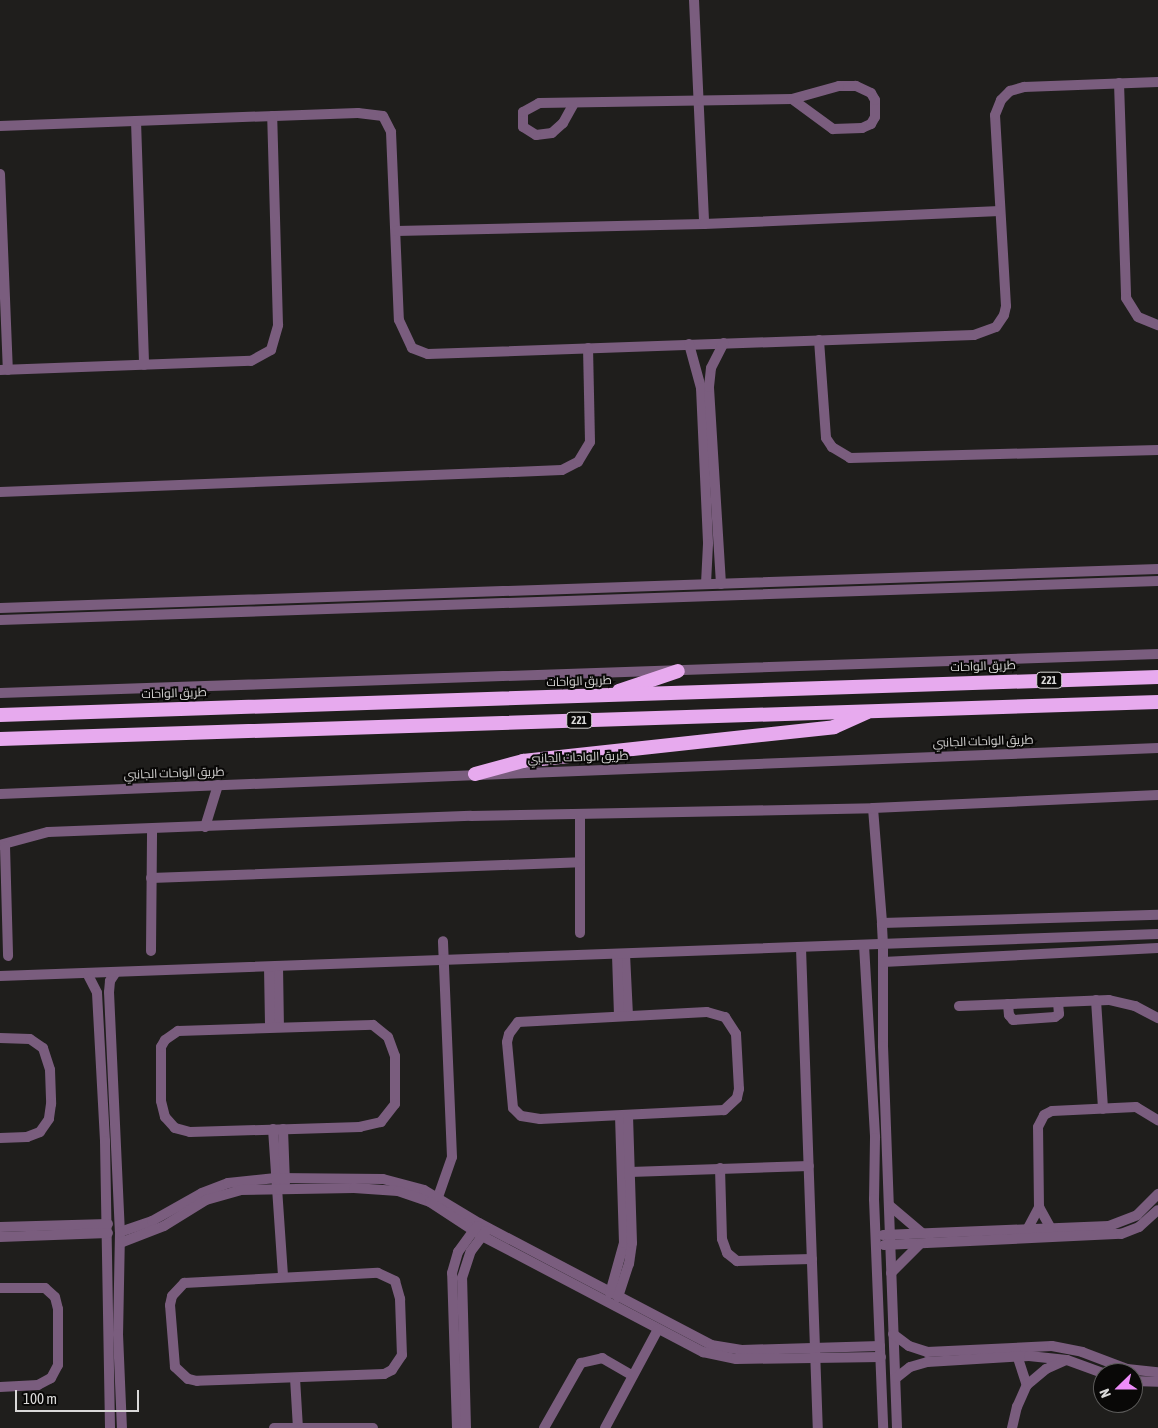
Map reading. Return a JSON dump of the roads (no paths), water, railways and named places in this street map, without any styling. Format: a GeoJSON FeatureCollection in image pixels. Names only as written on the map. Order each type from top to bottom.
{"type":"FeatureCollection","features":[{"type":"Feature","properties":{"kind":"highway"},"geometry":{"type":"LineString","coordinates":[[605,696],[678,671]]}},
{"type":"Feature","properties":{"kind":"highway","name":"طريق الواحات"},"geometry":{"type":"LineString","coordinates":[[0,715],[1158,676]]}},
{"type":"Feature","properties":{"kind":"highway","name":"221"},"geometry":{"type":"LineString","coordinates":[[0,739],[1158,702]]}},
{"type":"Feature","properties":{"kind":"highway"},"geometry":{"type":"LineString","coordinates":[[475,774],[524,761],[834,727],[869,710]]}},
{"type":"Feature","properties":{"kind":"street"},"geometry":{"type":"LineString","coordinates":[[694,0],[704,224]]}},
{"type":"Feature","properties":{"kind":"street"},"geometry":{"type":"LineString","coordinates":[[0,126],[371,113],[383,116],[392,132],[399,320],[412,348],[428,354],[974,335],[991,331],[1000,322],[1006,306],[995,115],[1006,94],[1024,86],[1158,82]]}},
{"type":"Feature","properties":{"kind":"street"},"geometry":{"type":"LineString","coordinates":[[1119,83],[1126,298],[1138,316],[1158,325]]}},
{"type":"Feature","properties":{"kind":"street"},"geometry":{"type":"LineString","coordinates":[[573,105],[563,123],[552,133],[536,136],[523,127],[523,112],[532,105],[792,99],[839,86],[856,86],[871,93],[876,108],[870,124],[852,130],[834,129],[792,99]]}},
{"type":"Feature","properties":{"kind":"street"},"geometry":{"type":"LineString","coordinates":[[0,174],[4,370],[251,361],[265,357],[276,342],[278,325],[272,116]]}},
{"type":"Feature","properties":{"kind":"street"},"geometry":{"type":"LineString","coordinates":[[136,121],[144,365]]}},
{"type":"Feature","properties":{"kind":"street"},"geometry":{"type":"LineString","coordinates":[[396,231],[704,224],[1000,211]]}},
{"type":"Feature","properties":{"kind":"street"},"geometry":{"type":"LineString","coordinates":[[819,340],[826,438],[832,447],[850,458],[1158,450]]}},
{"type":"Feature","properties":{"kind":"street"},"geometry":{"type":"LineString","coordinates":[[722,584],[710,387],[711,368],[724,343]]}},
{"type":"Feature","properties":{"kind":"street"},"geometry":{"type":"LineString","coordinates":[[689,344],[701,388],[708,544],[706,584]]}},
{"type":"Feature","properties":{"kind":"street"},"geometry":{"type":"LineString","coordinates":[[0,492],[562,470],[578,462],[590,442],[588,348]]}},
{"type":"Feature","properties":{"kind":"street"},"geometry":{"type":"LineString","coordinates":[[0,608],[1158,569]]}},
{"type":"Feature","properties":{"kind":"street"},"geometry":{"type":"LineString","coordinates":[[1058,585],[1059,572]]}},
{"type":"Feature","properties":{"kind":"street"},"geometry":{"type":"LineString","coordinates":[[882,578],[883,590]]}},
{"type":"Feature","properties":{"kind":"street"},"geometry":{"type":"LineString","coordinates":[[0,620],[1158,581]]}},
{"type":"Feature","properties":{"kind":"street"},"geometry":{"type":"LineString","coordinates":[[208,601],[208,613]]}},
{"type":"Feature","properties":{"kind":"street"},"geometry":{"type":"LineString","coordinates":[[0,693],[1158,654]]}},
{"type":"Feature","properties":{"kind":"street","name":"طريق الواحات الجانبي"},"geometry":{"type":"LineString","coordinates":[[0,794],[1158,748]]}},
{"type":"Feature","properties":{"kind":"street"},"geometry":{"type":"LineString","coordinates":[[205,827],[218,785]]}},
{"type":"Feature","properties":{"kind":"street"},"geometry":{"type":"LineString","coordinates":[[8,956],[2,846],[48,832],[152,830],[580,814],[873,808],[1158,795]]}},
{"type":"Feature","properties":{"kind":"street"},"geometry":{"type":"LineString","coordinates":[[873,808],[883,945],[890,1240],[897,1428]]}},
{"type":"Feature","properties":{"kind":"street"},"geometry":{"type":"LineString","coordinates":[[580,814],[580,934]]}},
{"type":"Feature","properties":{"kind":"street"},"geometry":{"type":"LineString","coordinates":[[151,951],[152,830]]}},
{"type":"Feature","properties":{"kind":"street"},"geometry":{"type":"LineString","coordinates":[[151,878],[580,862]]}},
{"type":"Feature","properties":{"kind":"street"},"geometry":{"type":"LineString","coordinates":[[882,923],[1158,915]]}},
{"type":"Feature","properties":{"kind":"street"},"geometry":{"type":"LineString","coordinates":[[0,976],[1158,934]]}},
{"type":"Feature","properties":{"kind":"street"},"geometry":{"type":"LineString","coordinates":[[438,1197],[452,1157],[443,941]]}},
{"type":"Feature","properties":{"kind":"street"},"geometry":{"type":"LineString","coordinates":[[864,945],[875,1138],[875,1235],[883,1428]]}},
{"type":"Feature","properties":{"kind":"street"},"geometry":{"type":"LineString","coordinates":[[801,948],[818,1428]]}},
{"type":"Feature","properties":{"kind":"street"},"geometry":{"type":"LineString","coordinates":[[883,962],[1158,948]]}},
{"type":"Feature","properties":{"kind":"street"},"geometry":{"type":"LineString","coordinates":[[621,954],[623,1015]]}},
{"type":"Feature","properties":{"kind":"street"},"geometry":{"type":"LineString","coordinates":[[274,967],[275,1027]]}},
{"type":"Feature","properties":{"kind":"street"},"geometry":{"type":"LineString","coordinates":[[110,1428],[106,1333],[108,1229],[112,1189],[109,992],[110,981],[116,972]]}},
{"type":"Feature","properties":{"kind":"street"},"geometry":{"type":"LineString","coordinates":[[87,973],[97,993],[112,1189],[120,1232],[118,1358],[122,1428]]}},
{"type":"Feature","properties":{"kind":"street"},"geometry":{"type":"LineString","coordinates":[[1096,1000],[1103,1109]]}},
{"type":"Feature","properties":{"kind":"street"},"geometry":{"type":"LineString","coordinates":[[959,1006],[1096,1000],[1122,1002],[1158,1018]]}},
{"type":"Feature","properties":{"kind":"street"},"geometry":{"type":"LineString","coordinates":[[1008,1004],[1009,1014],[1013,1020],[1054,1017],[1059,1014],[1058,1002]]}},
{"type":"Feature","properties":{"kind":"street"},"geometry":{"type":"LineString","coordinates":[[707,1012],[726,1017],[736,1034],[737,1098],[724,1110],[540,1119],[521,1116],[510,1099],[507,1042],[513,1026],[526,1019],[623,1015],[707,1012]]}},
{"type":"Feature","properties":{"kind":"street"},"geometry":{"type":"LineString","coordinates":[[369,1025],[378,1028],[388,1037],[394,1049],[397,1093],[390,1114],[375,1124],[190,1132],[175,1128],[162,1110],[160,1063],[165,1040],[178,1031],[275,1027],[369,1025]]}},
{"type":"Feature","properties":{"kind":"street"},"geometry":{"type":"LineString","coordinates":[[0,1038],[30,1039],[43,1048],[50,1070],[51,1104],[49,1119],[40,1132],[26,1138],[0,1138]]}},
{"type":"Feature","properties":{"kind":"street"},"geometry":{"type":"LineString","coordinates":[[1028,1228],[1039,1207],[1041,1118],[1052,1111],[1136,1107],[1158,1120]]}},
{"type":"Feature","properties":{"kind":"street"},"geometry":{"type":"LineString","coordinates":[[624,1116],[630,1172],[628,1223]]}},
{"type":"Feature","properties":{"kind":"street"},"geometry":{"type":"LineString","coordinates":[[614,1295],[631,1255],[624,1116]]}},
{"type":"Feature","properties":{"kind":"street"},"geometry":{"type":"LineString","coordinates":[[278,1129],[283,1277]]}},
{"type":"Feature","properties":{"kind":"street"},"geometry":{"type":"LineString","coordinates":[[630,1172],[809,1166]]}},
{"type":"Feature","properties":{"kind":"street"},"geometry":{"type":"LineString","coordinates":[[720,1168],[722,1239],[727,1253],[737,1261],[812,1259]]}},
{"type":"Feature","properties":{"kind":"street"},"geometry":{"type":"LineString","coordinates":[[120,1232],[152,1221],[215,1187],[383,1179],[411,1186],[438,1197],[481,1229],[692,1348],[725,1358],[815,1353],[881,1352]]}},
{"type":"Feature","properties":{"kind":"street"},"geometry":{"type":"LineString","coordinates":[[120,1243],[164,1226],[217,1196],[240,1190],[280,1183],[398,1191],[430,1202],[716,1347],[815,1353]]}},
{"type":"Feature","properties":{"kind":"street"},"geometry":{"type":"LineString","coordinates":[[875,1235],[890,1240],[920,1244],[1053,1233],[1121,1223],[1137,1215],[1158,1194]]}},
{"type":"Feature","properties":{"kind":"street"},"geometry":{"type":"LineString","coordinates":[[889,1205],[922,1233]]}},
{"type":"Feature","properties":{"kind":"street"},"geometry":{"type":"LineString","coordinates":[[1039,1207],[1053,1233]]}},
{"type":"Feature","properties":{"kind":"street"},"geometry":{"type":"LineString","coordinates":[[876,1246],[890,1240],[922,1233],[1028,1228],[1053,1233],[1121,1234],[1139,1227],[1158,1210]]}},
{"type":"Feature","properties":{"kind":"street"},"geometry":{"type":"LineString","coordinates":[[0,1227],[108,1229]]}},
{"type":"Feature","properties":{"kind":"street"},"geometry":{"type":"LineString","coordinates":[[0,1237],[108,1229]]}},
{"type":"Feature","properties":{"kind":"street"},"geometry":{"type":"LineString","coordinates":[[457,1428],[457,1283],[481,1229]]}},
{"type":"Feature","properties":{"kind":"street"},"geometry":{"type":"LineString","coordinates":[[891,1272],[920,1244]]}},
{"type":"Feature","properties":{"kind":"street"},"geometry":{"type":"LineString","coordinates":[[108,1271],[119,1272]]}},
{"type":"Feature","properties":{"kind":"street"},"geometry":{"type":"LineString","coordinates":[[378,1273],[387,1276],[399,1290],[402,1355],[392,1370],[378,1375],[197,1381],[180,1374],[173,1358],[170,1304],[172,1296],[184,1283],[283,1277],[378,1273]]}},
{"type":"Feature","properties":{"kind":"street"},"geometry":{"type":"LineString","coordinates":[[457,1283],[466,1428]]}},
{"type":"Feature","properties":{"kind":"street"},"geometry":{"type":"LineString","coordinates":[[0,1288],[45,1288],[55,1296],[58,1314],[58,1365],[51,1378],[38,1386],[0,1387]]}},
{"type":"Feature","properties":{"kind":"street"},"geometry":{"type":"LineString","coordinates":[[605,1428],[658,1329]]}},
{"type":"Feature","properties":{"kind":"street"},"geometry":{"type":"LineString","coordinates":[[893,1334],[908,1346],[927,1352],[1016,1353],[1067,1360],[1093,1369]]}},
{"type":"Feature","properties":{"kind":"street"},"geometry":{"type":"LineString","coordinates":[[896,1378],[910,1367],[927,1362],[1067,1348],[1127,1369],[1158,1372]]}},
{"type":"Feature","properties":{"kind":"street"},"geometry":{"type":"LineString","coordinates":[[1016,1353],[1023,1367],[1027,1385]]}},
{"type":"Feature","properties":{"kind":"street"},"geometry":{"type":"LineString","coordinates":[[544,1428],[581,1363],[602,1358],[632,1375]]}},
{"type":"Feature","properties":{"kind":"street"},"geometry":{"type":"LineString","coordinates":[[1012,1428],[1017,1407],[1027,1385],[1046,1370],[1067,1360]]}},
{"type":"Feature","properties":{"kind":"street"},"geometry":{"type":"LineString","coordinates":[[295,1378],[298,1428]]}},
{"type":"Feature","properties":{"kind":"street"},"geometry":{"type":"LineString","coordinates":[[1143,1381],[1158,1382]]}},
{"type":"Feature","properties":{"kind":"street"},"geometry":{"type":"LineString","coordinates":[[274,1428],[373,1428]]}}]}
